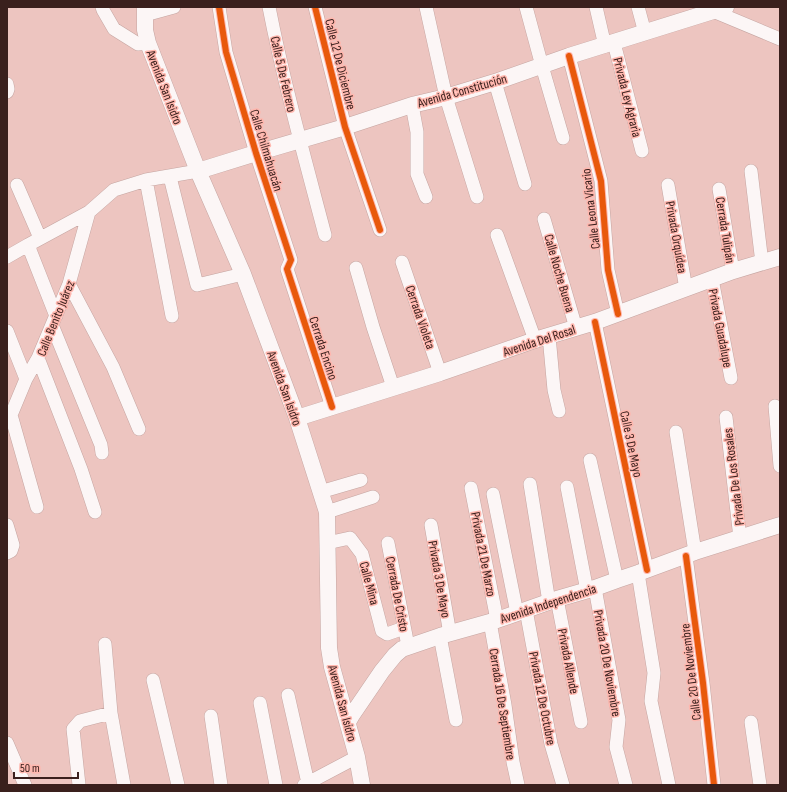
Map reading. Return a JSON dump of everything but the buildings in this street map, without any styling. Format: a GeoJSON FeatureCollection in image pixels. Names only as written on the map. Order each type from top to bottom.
{"type":"FeatureCollection","features":[{"type":"Feature","properties":{"kind":"main road","name":"Avenida Constitución"},"geometry":{"type":"LineString","coordinates":[[198,171],[256,152],[345,127],[412,105],[446,97],[495,82],[569,56],[645,33],[717,8]]}},
{"type":"Feature","properties":{"kind":"main road","name":"Avenida San Isidro"},"geometry":{"type":"LineString","coordinates":[[145,11],[148,43],[198,171],[243,274],[297,418],[327,512],[329,648],[332,667],[358,757],[362,785]]}},
{"type":"Feature","properties":{"kind":"main road","name":"Avenida Del Rosal"},"geometry":{"type":"LineString","coordinates":[[297,418],[440,373],[618,314],[733,271],[780,257]]}},
{"type":"Feature","properties":{"kind":"main road","name":"Avenida Independencia"},"geometry":{"type":"LineString","coordinates":[[348,722],[373,683],[395,655],[408,646],[493,621],[780,525]]}},
{"type":"Feature","properties":{"kind":"street"},"geometry":{"type":"LineString","coordinates":[[102,7],[114,29],[138,44],[148,43]]}},
{"type":"Feature","properties":{"kind":"street"},"geometry":{"type":"LineString","coordinates":[[145,11],[174,7]]}},
{"type":"Feature","properties":{"kind":"street","name":"Calle Chilmahuacán"},"geometry":{"type":"LineString","coordinates":[[219,7],[226,52],[291,260],[287,269],[296,297]]}},
{"type":"Feature","properties":{"kind":"street","name":"Calle 5 De Febrero"},"geometry":{"type":"LineString","coordinates":[[269,7],[277,48],[299,140],[325,235]]}},
{"type":"Feature","properties":{"kind":"street","name":"Calle 12 De Diciembre"},"geometry":{"type":"LineString","coordinates":[[315,7],[345,127],[380,230]]}},
{"type":"Feature","properties":{"kind":"street"},"geometry":{"type":"LineString","coordinates":[[426,7],[446,97],[477,197]]}},
{"type":"Feature","properties":{"kind":"street"},"geometry":{"type":"LineString","coordinates":[[526,7],[563,138]]}},
{"type":"Feature","properties":{"kind":"street","name":"Privada Ley Agraria"},"geometry":{"type":"LineString","coordinates":[[596,7],[609,44],[642,152]]}},
{"type":"Feature","properties":{"kind":"street"},"geometry":{"type":"LineString","coordinates":[[638,7],[645,33]]}},
{"type":"Feature","properties":{"kind":"street"},"geometry":{"type":"LineString","coordinates":[[717,8],[780,39]]}},
{"type":"Feature","properties":{"kind":"street","name":"Calle Leona Vicario"},"geometry":{"type":"LineString","coordinates":[[569,56],[601,181],[608,270],[618,314]]}},
{"type":"Feature","properties":{"kind":"street"},"geometry":{"type":"LineString","coordinates":[[495,82],[525,184]]}},
{"type":"Feature","properties":{"kind":"street"},"geometry":{"type":"LineString","coordinates":[[7,84],[7,92]]}},
{"type":"Feature","properties":{"kind":"street"},"geometry":{"type":"LineString","coordinates":[[412,105],[417,132],[417,174],[426,197]]}},
{"type":"Feature","properties":{"kind":"street"},"geometry":{"type":"LineString","coordinates":[[7,257],[89,212],[114,190],[146,180],[198,171]]}},
{"type":"Feature","properties":{"kind":"street"},"geometry":{"type":"LineString","coordinates":[[751,171],[762,263]]}},
{"type":"Feature","properties":{"kind":"street"},"geometry":{"type":"LineString","coordinates":[[170,177],[197,285],[243,274]]}},
{"type":"Feature","properties":{"kind":"street"},"geometry":{"type":"LineString","coordinates":[[146,180],[172,316]]}},
{"type":"Feature","properties":{"kind":"street"},"geometry":{"type":"LineString","coordinates":[[17,185],[40,238]]}},
{"type":"Feature","properties":{"kind":"street","name":"Privada Orquídea"},"geometry":{"type":"LineString","coordinates":[[668,185],[686,289]]}},
{"type":"Feature","properties":{"kind":"street","name":"Cerrada Tulipán"},"geometry":{"type":"LineString","coordinates":[[719,189],[733,271]]}},
{"type":"Feature","properties":{"kind":"street","name":"Calle Benito Juárez"},"geometry":{"type":"LineString","coordinates":[[9,416],[26,379],[38,358],[70,284],[89,212]]}},
{"type":"Feature","properties":{"kind":"street","name":"Calle Noche Buena"},"geometry":{"type":"LineString","coordinates":[[544,219],[576,328]]}},
{"type":"Feature","properties":{"kind":"street"},"geometry":{"type":"LineString","coordinates":[[498,234],[542,338],[559,411]]}},
{"type":"Feature","properties":{"kind":"street"},"geometry":{"type":"LineString","coordinates":[[28,245],[54,321],[101,444],[102,453]]}},
{"type":"Feature","properties":{"kind":"street","name":"Cerrada Violeta"},"geometry":{"type":"LineString","coordinates":[[402,262],[440,373]]}},
{"type":"Feature","properties":{"kind":"street"},"geometry":{"type":"LineString","coordinates":[[356,268],[373,328],[393,387]]}},
{"type":"Feature","properties":{"kind":"street","name":"Privada Guadalupe"},"geometry":{"type":"LineString","coordinates":[[712,279],[731,378]]}},
{"type":"Feature","properties":{"kind":"street"},"geometry":{"type":"LineString","coordinates":[[70,284],[113,367],[139,429]]}},
{"type":"Feature","properties":{"kind":"street","name":"Cerrada Encino"},"geometry":{"type":"LineString","coordinates":[[296,297],[332,407]]}},
{"type":"Feature","properties":{"kind":"street","name":"Calle 3 De Mayo"},"geometry":{"type":"LineString","coordinates":[[594,322],[643,572],[654,673],[650,701],[669,785]]}},
{"type":"Feature","properties":{"kind":"street"},"geometry":{"type":"LineString","coordinates":[[7,331],[26,379]]}},
{"type":"Feature","properties":{"kind":"street"},"geometry":{"type":"LineString","coordinates":[[38,358],[81,469],[95,512]]}},
{"type":"Feature","properties":{"kind":"street"},"geometry":{"type":"LineString","coordinates":[[775,406],[780,466]]}},
{"type":"Feature","properties":{"kind":"street"},"geometry":{"type":"LineString","coordinates":[[9,416],[37,508]]}},
{"type":"Feature","properties":{"kind":"street","name":"Privada De Los Rosales"},"geometry":{"type":"LineString","coordinates":[[726,417],[740,538]]}},
{"type":"Feature","properties":{"kind":"street","name":"Calle 20 De Noviembre"},"geometry":{"type":"LineString","coordinates":[[676,432],[691,554],[714,785]]}},
{"type":"Feature","properties":{"kind":"street"},"geometry":{"type":"LineString","coordinates":[[590,460],[617,580]]}},
{"type":"Feature","properties":{"kind":"street"},"geometry":{"type":"LineString","coordinates":[[320,492],[361,480]]}},
{"type":"Feature","properties":{"kind":"street","name":"Privada Allende"},"geometry":{"type":"LineString","coordinates":[[530,484],[553,600],[581,722]]}},
{"type":"Feature","properties":{"kind":"street","name":"Privada 20 De Noviembre"},"geometry":{"type":"LineString","coordinates":[[567,487],[591,589],[619,720],[616,747],[626,785]]}},
{"type":"Feature","properties":{"kind":"street","name":"Privada 21 De Marzo"},"geometry":{"type":"LineString","coordinates":[[471,488],[493,621]]}},
{"type":"Feature","properties":{"kind":"street","name":"Privada 12 De Octubre"},"geometry":{"type":"LineString","coordinates":[[493,494],[551,744],[563,785]]}},
{"type":"Feature","properties":{"kind":"street"},"geometry":{"type":"LineString","coordinates":[[327,512],[373,498]]}},
{"type":"Feature","properties":{"kind":"street","name":"Privada 3 De Mayo"},"geometry":{"type":"LineString","coordinates":[[430,525],[456,720]]}},
{"type":"Feature","properties":{"kind":"street"},"geometry":{"type":"LineString","coordinates":[[7,526],[13,545],[11,551],[7,553]]}},
{"type":"Feature","properties":{"kind":"street","name":"Calle Mina"},"geometry":{"type":"LineString","coordinates":[[327,542],[350,538],[362,554],[382,631],[387,634],[404,628]]}},
{"type":"Feature","properties":{"kind":"street","name":"Cerrada De Cristo"},"geometry":{"type":"LineString","coordinates":[[388,543],[408,646]]}},
{"type":"Feature","properties":{"kind":"street","name":"Cerrada 16 De Septiembre"},"geometry":{"type":"LineString","coordinates":[[493,621],[513,762],[518,785]]}},
{"type":"Feature","properties":{"kind":"street"},"geometry":{"type":"LineString","coordinates":[[105,644],[111,713],[124,785]]}},
{"type":"Feature","properties":{"kind":"street"},"geometry":{"type":"LineString","coordinates":[[153,680],[178,785]]}},
{"type":"Feature","properties":{"kind":"street"},"geometry":{"type":"LineString","coordinates":[[288,694],[306,784],[358,757]]}},
{"type":"Feature","properties":{"kind":"street"},"geometry":{"type":"LineString","coordinates":[[260,703],[276,785]]}},
{"type":"Feature","properties":{"kind":"street"},"geometry":{"type":"LineString","coordinates":[[79,785],[73,729],[80,721],[111,713]]}},
{"type":"Feature","properties":{"kind":"street"},"geometry":{"type":"LineString","coordinates":[[211,716],[221,785]]}},
{"type":"Feature","properties":{"kind":"street"},"geometry":{"type":"LineString","coordinates":[[752,722],[760,785]]}},
{"type":"Feature","properties":{"kind":"street"},"geometry":{"type":"LineString","coordinates":[[7,743],[25,785]]}},
{"type":"Feature","properties":{"kind":"cycle path"},"geometry":{"type":"LineString","coordinates":[[219,7],[226,52],[256,153],[291,260],[287,269],[332,407]]}},
{"type":"Feature","properties":{"kind":"cycle path"},"geometry":{"type":"LineString","coordinates":[[315,7],[345,127],[380,230]]}},
{"type":"Feature","properties":{"kind":"cycle path"},"geometry":{"type":"LineString","coordinates":[[569,56],[601,181],[608,270],[618,314]]}},
{"type":"Feature","properties":{"kind":"cycle path"},"geometry":{"type":"LineString","coordinates":[[595,322],[647,570]]}},
{"type":"Feature","properties":{"kind":"cycle path"},"geometry":{"type":"LineString","coordinates":[[686,556],[703,683],[714,785]]}}]}
